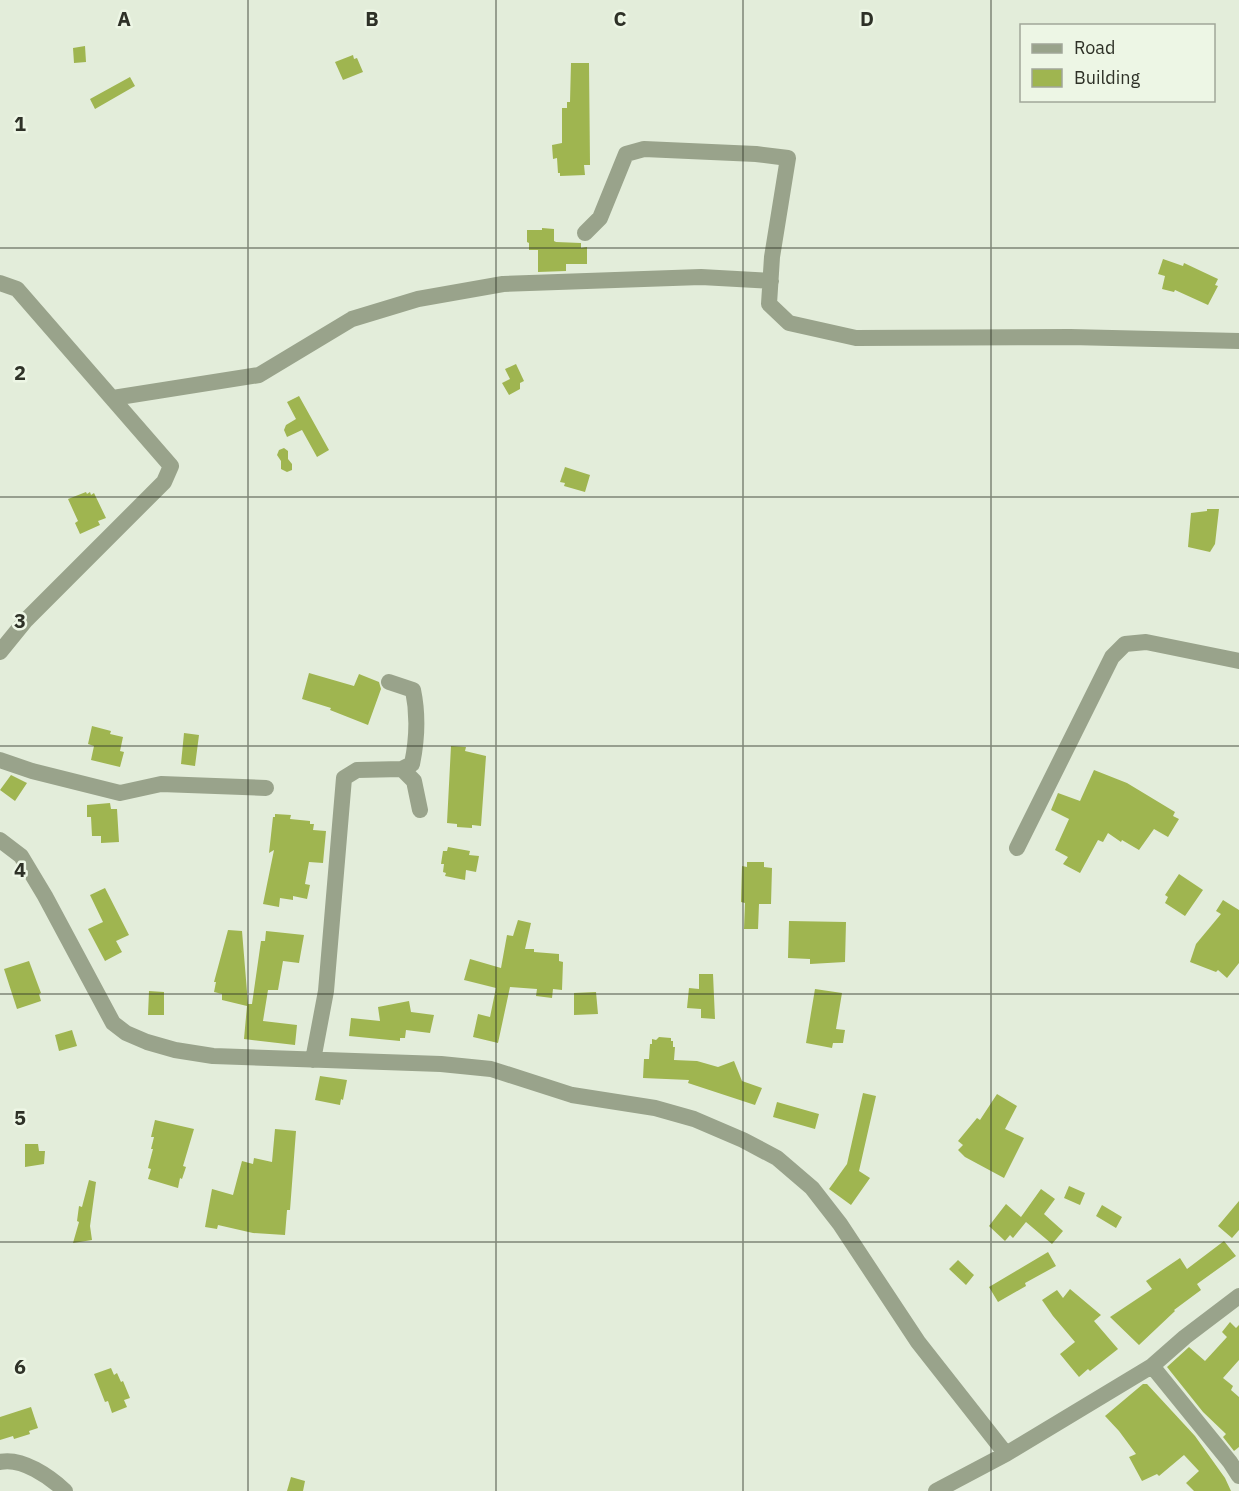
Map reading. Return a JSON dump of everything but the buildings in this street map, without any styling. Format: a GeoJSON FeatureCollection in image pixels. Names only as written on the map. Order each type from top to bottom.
{"type":"FeatureCollection","features":[{"type":"Feature","properties":{"kind":"street"},"geometry":{"type":"LineString","coordinates":[[585,233],[600,218],[626,154],[644,149],[756,154],[788,158],[772,257],[769,304],[789,323],[856,338],[1070,337],[1239,341]]}},
{"type":"Feature","properties":{"kind":"street"},"geometry":{"type":"LineString","coordinates":[[113,398],[259,375],[352,319],[418,299],[503,284],[701,277],[771,281]]}},
{"type":"Feature","properties":{"kind":"street"},"geometry":{"type":"LineString","coordinates":[[0,283],[17,289],[171,466],[164,482],[26,620],[0,652]]}},
{"type":"Feature","properties":{"kind":"street"},"geometry":{"type":"LineString","coordinates":[[1017,848],[1112,657],[1125,644],[1146,642],[1239,661]]}},
{"type":"Feature","properties":{"kind":"street"},"geometry":{"type":"LineString","coordinates":[[313,1060],[326,991],[344,778],[357,770],[402,769],[412,764],[417,707],[413,690],[389,682]]}},
{"type":"Feature","properties":{"kind":"street"},"geometry":{"type":"LineString","coordinates":[[0,760],[32,771],[120,793],[160,784],[266,788]]}},
{"type":"Feature","properties":{"kind":"street"},"geometry":{"type":"LineString","coordinates":[[402,769],[414,781],[420,810]]}},
{"type":"Feature","properties":{"kind":"street"},"geometry":{"type":"LineString","coordinates":[[0,840],[21,856],[113,1023],[126,1033],[147,1042],[175,1050],[213,1056],[441,1064],[491,1069],[572,1095],[655,1108],[694,1119],[743,1140],[777,1158],[812,1188],[840,1224],[918,1342],[1006,1454]]}},
{"type":"Feature","properties":{"kind":"street"},"geometry":{"type":"LineString","coordinates":[[936,1491],[1006,1454],[1152,1366],[1185,1337],[1238,1299]]}},
{"type":"Feature","properties":{"kind":"street"},"geometry":{"type":"LineString","coordinates":[[1152,1366],[1239,1476]]}},
{"type":"Feature","properties":{"kind":"street"},"geometry":{"type":"LineString","coordinates":[[0,1462],[7,1461],[24,1465],[56,1482],[65,1491]]}}]}
